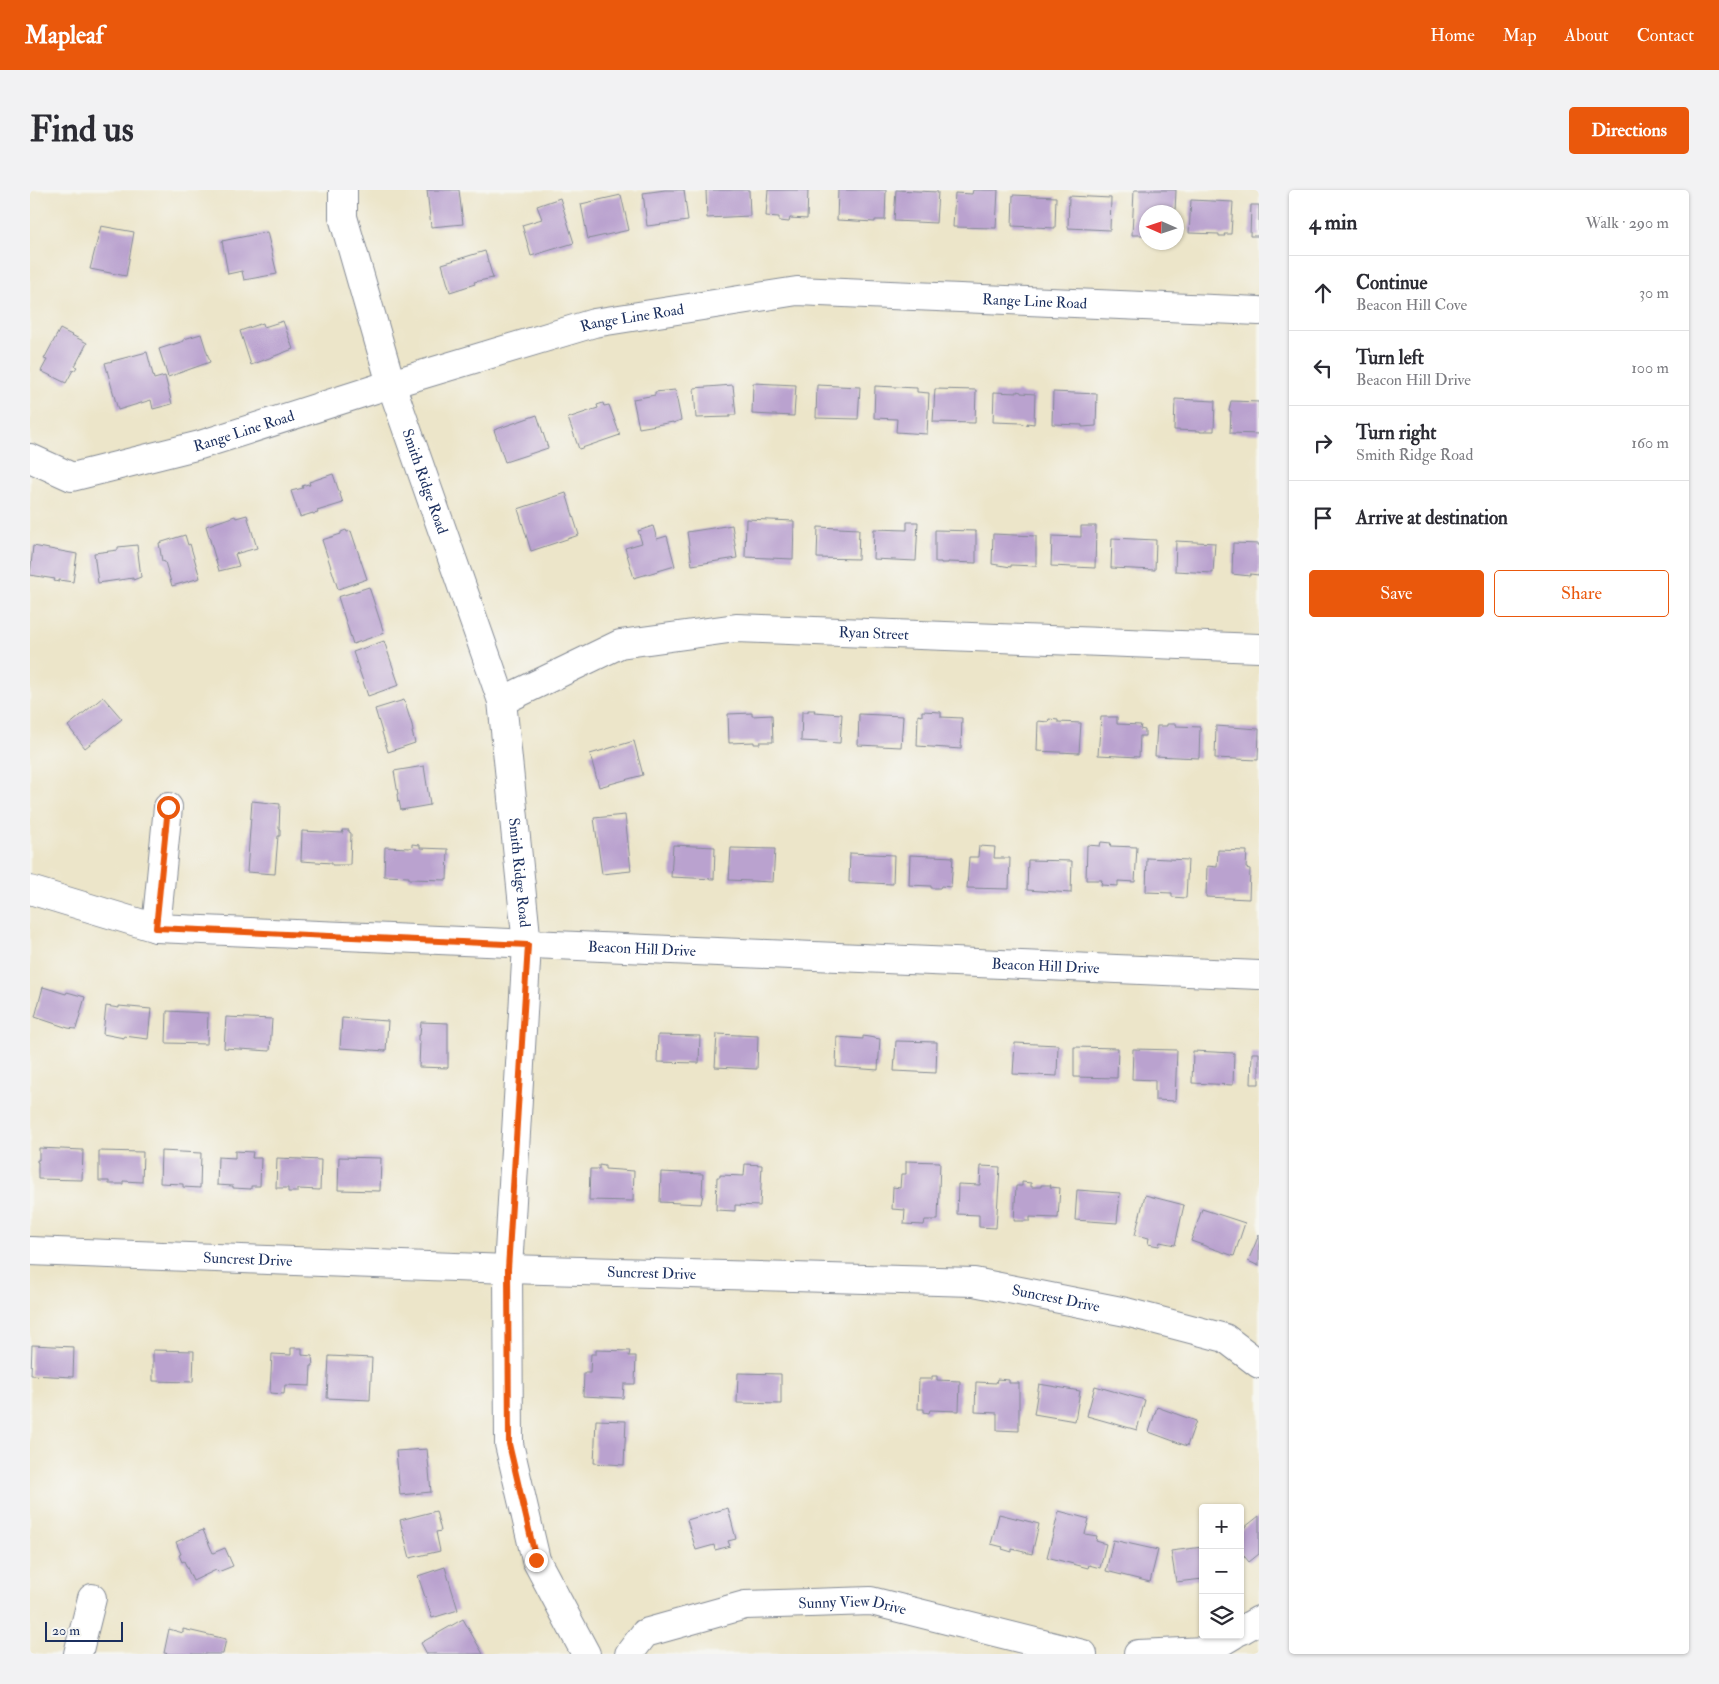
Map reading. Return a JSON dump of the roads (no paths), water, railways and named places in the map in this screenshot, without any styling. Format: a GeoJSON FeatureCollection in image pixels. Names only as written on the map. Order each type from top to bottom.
{"type":"FeatureCollection","features":[{"type":"Feature","properties":{"kind":"street","name":"Smith Ridge Road"},"geometry":{"type":"LineString","coordinates":[[343,190],[343,217],[391,384],[502,701],[528,945],[508,1269],[509,1444],[536,1560],[586,1654]]}},
{"type":"Feature","properties":{"kind":"street","name":"Range Line Road"},"geometry":{"type":"LineString","coordinates":[[30,458],[72,477],[200,445],[391,384],[594,323],[797,291],[1259,311]]}},
{"type":"Feature","properties":{"kind":"street","name":"Ryan Street"},"geometry":{"type":"LineString","coordinates":[[502,701],[620,644],[736,628],[1259,648]]}},
{"type":"Feature","properties":{"kind":"street"},"geometry":{"type":"LineString","coordinates":[[156,928],[168,807]]}},
{"type":"Feature","properties":{"kind":"street","name":"Beacon Hill Drive"},"geometry":{"type":"LineString","coordinates":[[30,890],[156,928],[1259,975]]}},
{"type":"Feature","properties":{"kind":"street","name":"Suncrest Drive"},"geometry":{"type":"LineString","coordinates":[[30,1251],[508,1269],[974,1282],[1126,1312],[1225,1338],[1259,1364]]}},
{"type":"Feature","properties":{"kind":"street"},"geometry":{"type":"LineString","coordinates":[[78,1654],[92,1598]]}},
{"type":"Feature","properties":{"kind":"street","name":"Sunny View Drive"},"geometry":{"type":"LineString","coordinates":[[629,1654],[645,1633],[745,1605],[871,1601],[1083,1654]]}},
{"type":"Feature","properties":{"kind":"street"},"geometry":{"type":"LineString","coordinates":[[1244,1629],[1259,1620]]}},
{"type":"Feature","properties":{"kind":"street"},"geometry":{"type":"LineString","coordinates":[[1138,1654],[1206,1651],[1226,1639]]}}]}
